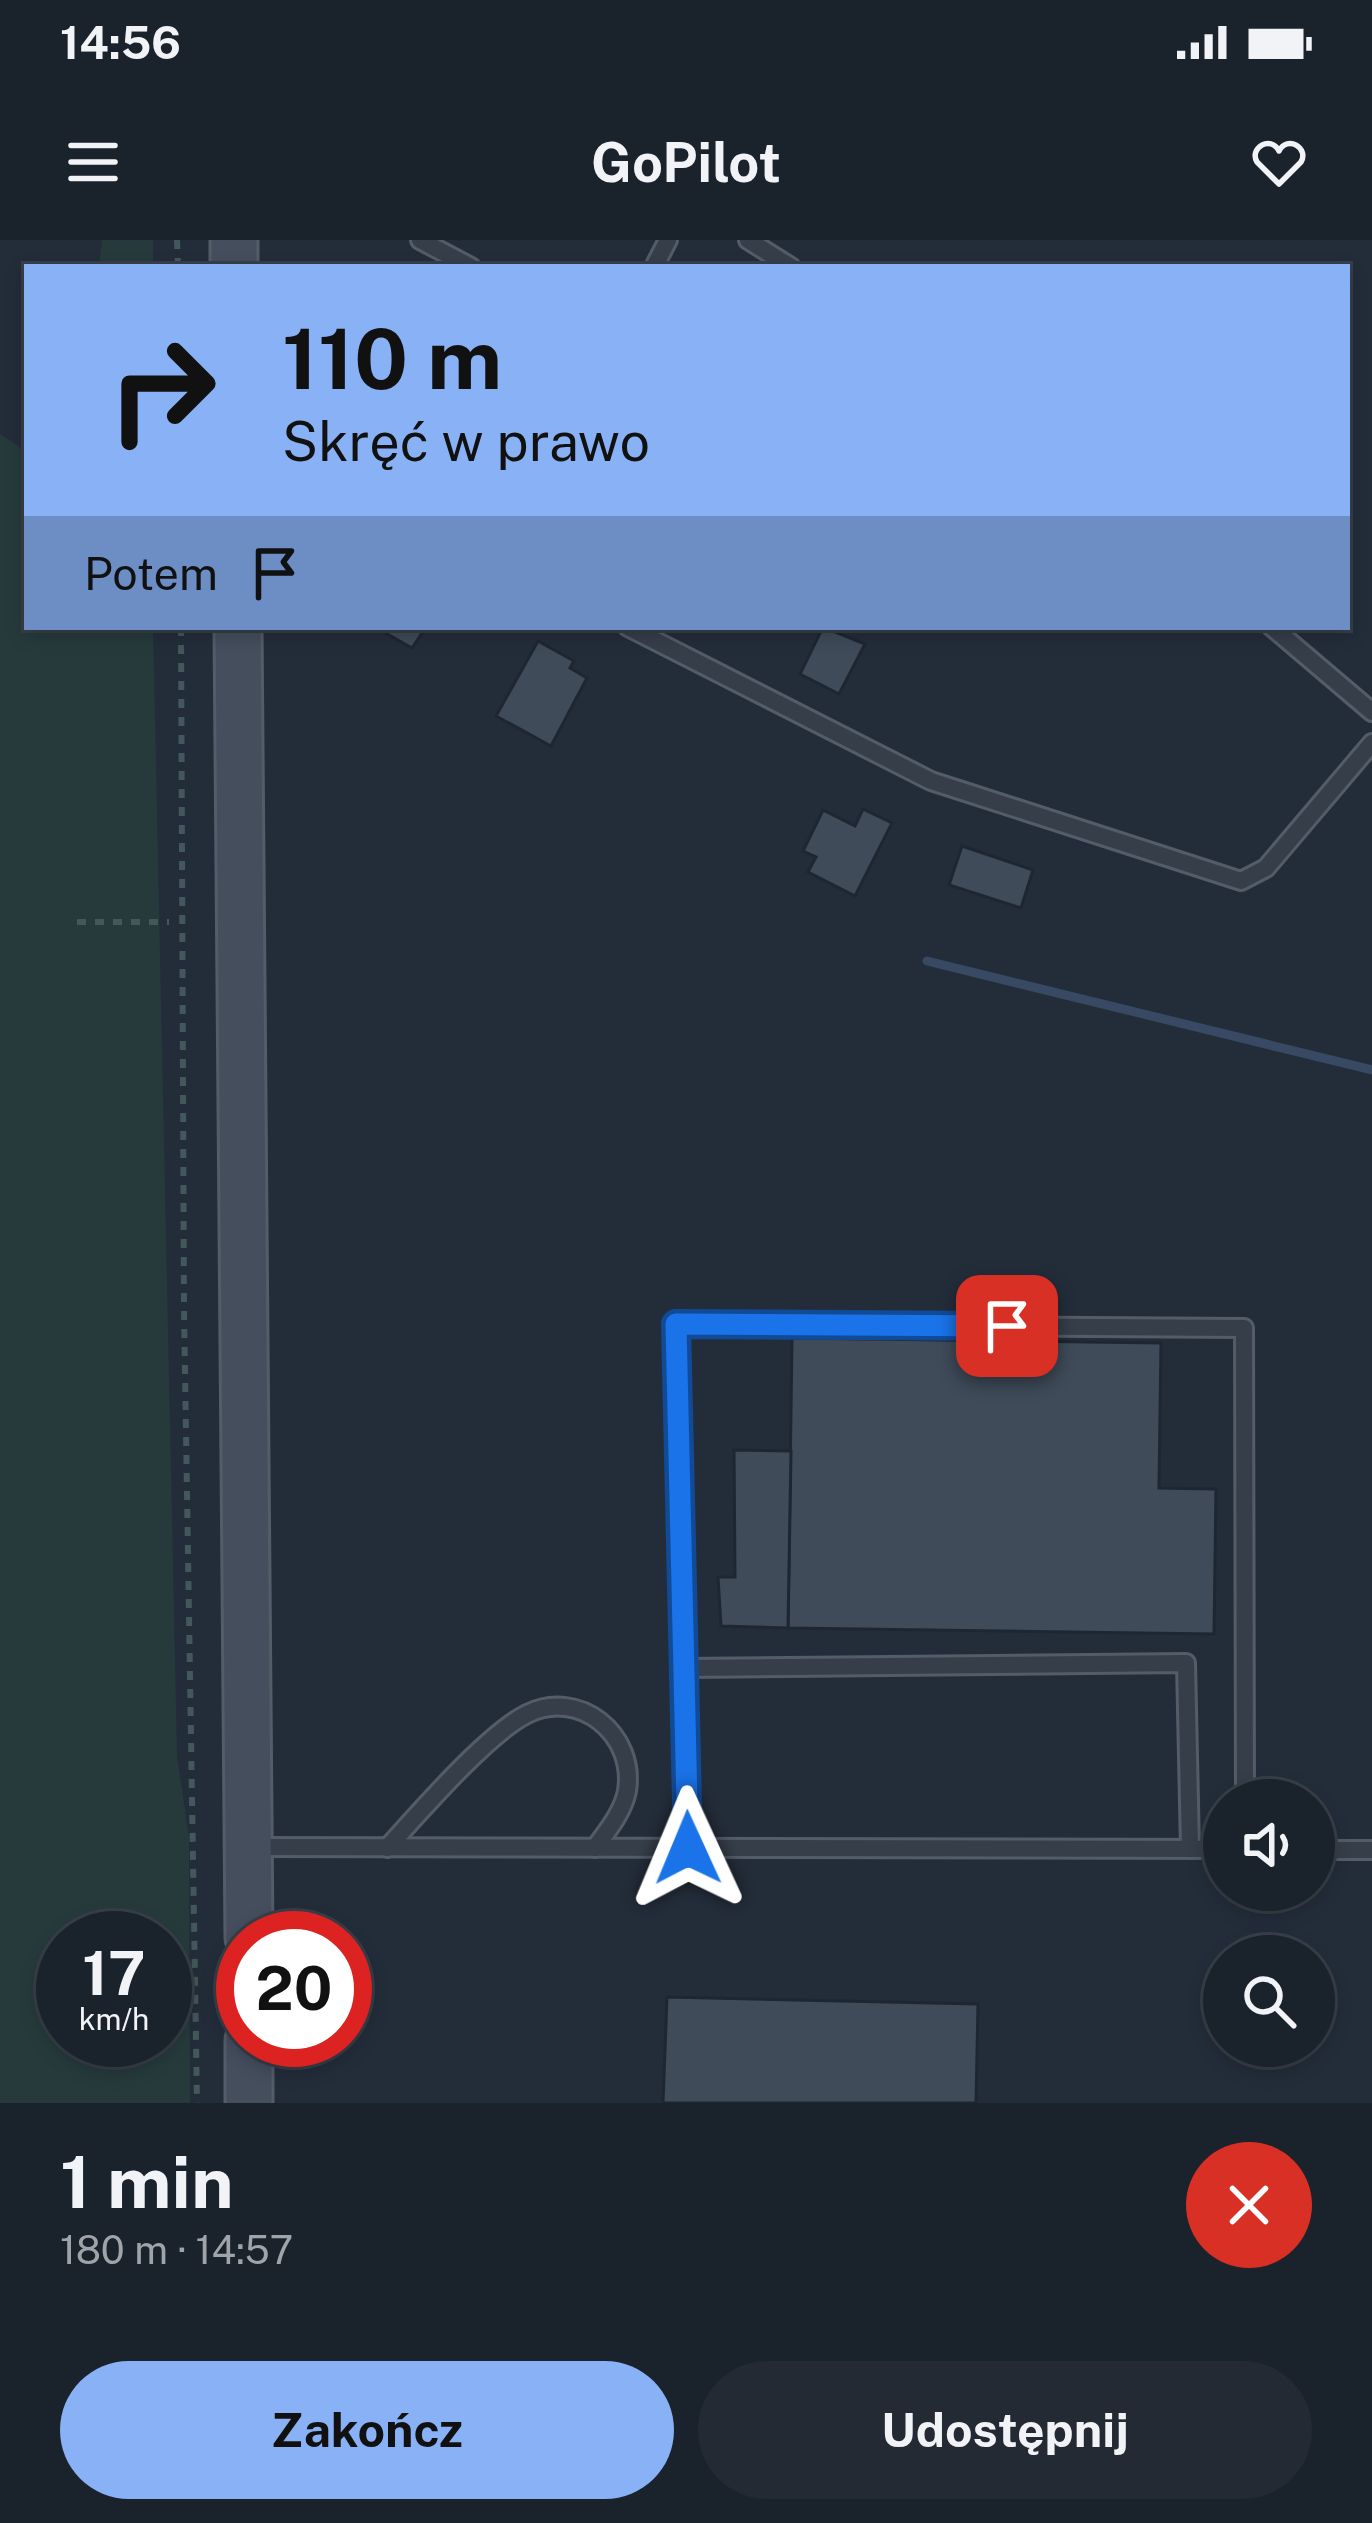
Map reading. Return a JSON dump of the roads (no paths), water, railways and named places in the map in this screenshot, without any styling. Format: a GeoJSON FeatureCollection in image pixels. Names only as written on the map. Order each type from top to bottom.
{"type":"FeatureCollection","features":[{"type":"Feature","properties":{"kind":"main road"},"geometry":{"type":"LineString","coordinates":[[238,630],[249,1911]]}},
{"type":"Feature","properties":{"kind":"main road"},"geometry":{"type":"LineString","coordinates":[[249,2067],[249,2103]]}},
{"type":"Feature","properties":{"kind":"lane"},"geometry":{"type":"LineString","coordinates":[[420,240],[465,264]]}},
{"type":"Feature","properties":{"kind":"lane"},"geometry":{"type":"LineString","coordinates":[[748,240],[785,264]]}},
{"type":"Feature","properties":{"kind":"lane"},"geometry":{"type":"LineString","coordinates":[[634,630],[931,781],[1240,881],[1267,868],[1372,743]]}},
{"type":"Feature","properties":{"kind":"lane"},"geometry":{"type":"LineString","coordinates":[[1276,630],[1372,712]]}},
{"type":"Feature","properties":{"kind":"lane"},"geometry":{"type":"LineString","coordinates":[[688,1848],[676,1324],[1244,1328],[1245,1779]]}},
{"type":"Feature","properties":{"kind":"lane"},"geometry":{"type":"LineString","coordinates":[[684,1668],[1186,1663],[1190,1849]]}},
{"type":"Feature","properties":{"kind":"lane"},"geometry":{"type":"LineString","coordinates":[[387,1848],[509,1725],[542,1708],[566,1704],[589,1713],[609,1730],[627,1769],[626,1793],[596,1848]]}},
{"type":"Feature","properties":{"kind":"lane"},"geometry":{"type":"LineString","coordinates":[[249,1847],[1203,1849]]}},
{"type":"Feature","properties":{"kind":"lane"},"geometry":{"type":"LineString","coordinates":[[1335,1850],[1372,1850]]}},
{"type":"Feature","properties":{"kind":"waterway"},"geometry":{"type":"LineString","coordinates":[[927,961],[1372,1070]]}}]}
